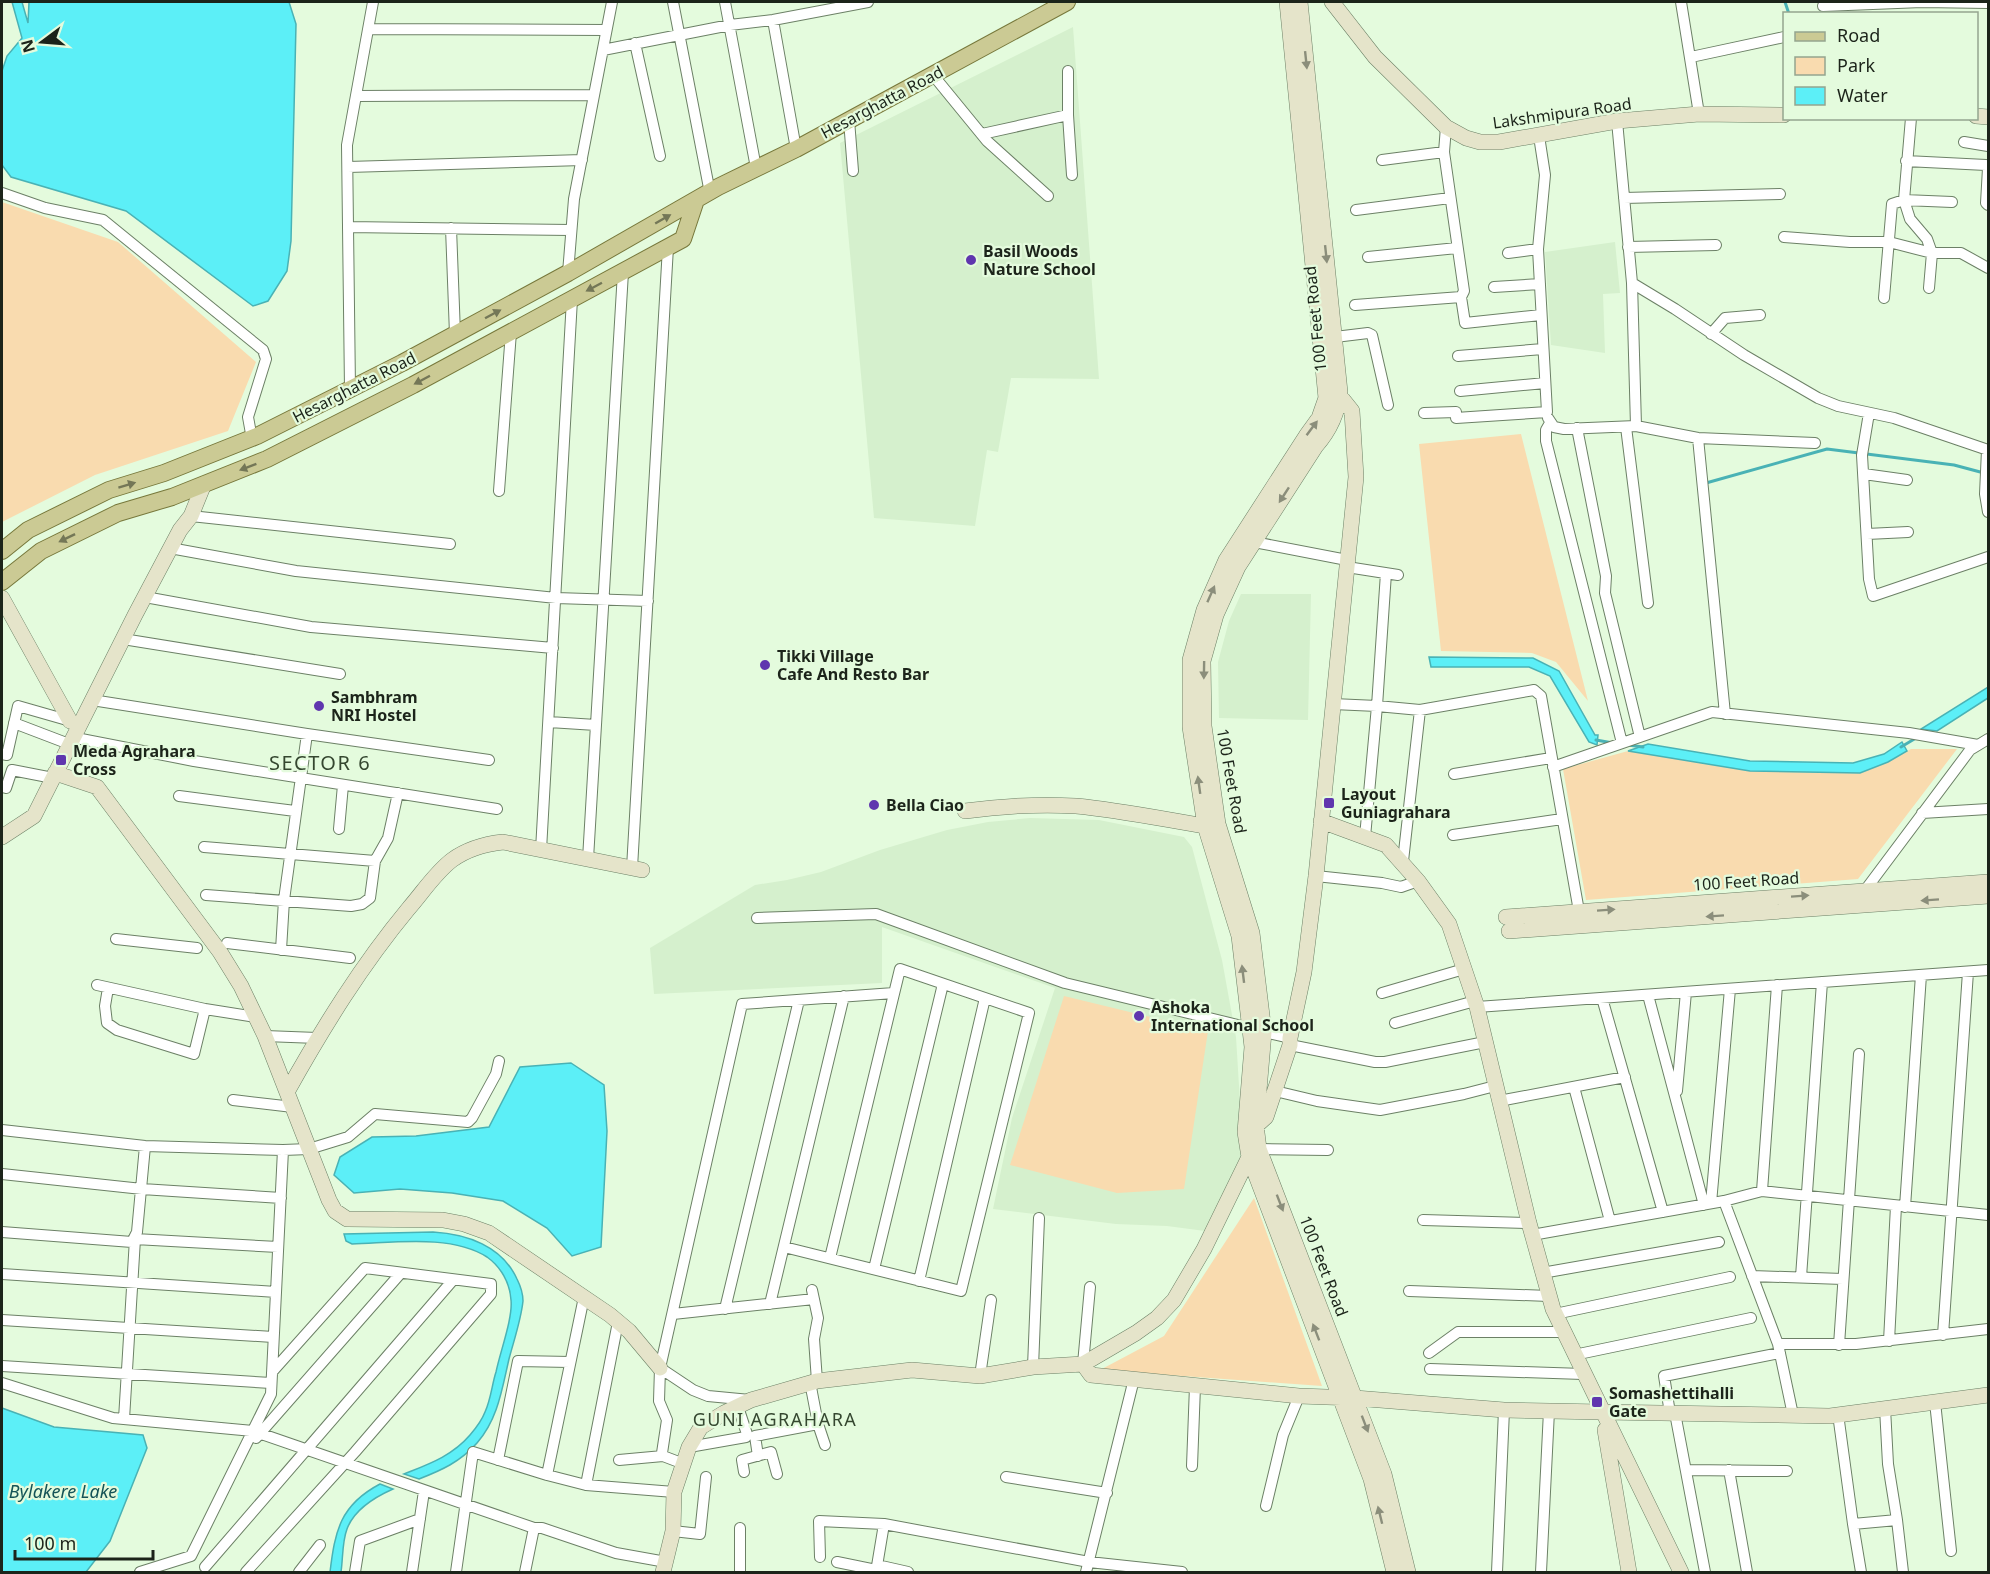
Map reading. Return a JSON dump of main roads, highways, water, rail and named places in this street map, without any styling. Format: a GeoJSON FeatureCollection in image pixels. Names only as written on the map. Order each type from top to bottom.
{"type":"FeatureCollection","features":[{"type":"Feature","properties":{"kind":"main road","name":"Hesarghatta Road"},"geometry":{"type":"LineString","coordinates":[[2,551],[28,530],[109,490],[164,473],[252,439],[350,389],[568,273],[703,196],[1067,2]]}},
{"type":"Feature","properties":{"kind":"main road","name":"Hesarghatta Road"},"geometry":{"type":"LineString","coordinates":[[2,582],[41,551],[118,513],[172,497],[267,459],[511,332],[683,239],[703,196]]}},
{"type":"Feature","properties":{"kind":"water"},"geometry":{"type":"Polygon","coordinates":[[[12,2],[22,2],[28,23],[29,2],[289,2],[296,24],[291,241],[287,271],[268,301],[253,306],[126,211],[11,177],[2,165],[2,71],[7,56],[22,38],[12,2]]]}},
{"type":"Feature","properties":{"kind":"water"},"geometry":{"type":"Polygon","coordinates":[[[1429,657],[1533,658],[1559,671],[1595,735],[1598,735],[1597,745],[1589,742],[1550,676],[1529,667],[1431,667],[1429,657]]]}},
{"type":"Feature","properties":{"kind":"water"},"geometry":{"type":"Polygon","coordinates":[[[1988,687],[1988,698],[1937,731],[1921,729],[1988,687]]]}},
{"type":"Feature","properties":{"kind":"water"},"geometry":{"type":"Polygon","coordinates":[[[1902,742],[1907,751],[1888,762],[1860,773],[1750,771],[1628,751],[1648,744],[1750,761],[1853,763],[1884,754],[1902,742]]]}},
{"type":"Feature","properties":{"kind":"water"},"geometry":{"type":"Polygon","coordinates":[[[571,1063],[604,1085],[607,1131],[601,1247],[572,1256],[547,1228],[503,1201],[452,1193],[400,1189],[354,1193],[334,1175],[340,1157],[372,1137],[416,1136],[489,1127],[520,1067],[571,1063]]]}},
{"type":"Feature","properties":{"kind":"water"},"geometry":{"type":"Polygon","coordinates":[[[433,1232],[471,1239],[493,1250],[502,1258],[517,1279],[523,1301],[501,1392],[490,1424],[477,1443],[464,1455],[443,1469],[419,1479],[404,1474],[440,1459],[456,1449],[479,1424],[484,1415],[510,1316],[509,1288],[497,1266],[487,1257],[473,1250],[456,1245],[421,1242],[352,1244],[346,1241],[344,1234],[433,1232]]]}},
{"type":"Feature","properties":{"kind":"water","name":"Bylakere Lake"},"geometry":{"type":"Polygon","coordinates":[[[2,1408],[54,1427],[143,1435],[147,1448],[110,1541],[86,1572],[2,1572],[2,1408]]]}},
{"type":"Feature","properties":{"kind":"water"},"geometry":{"type":"Polygon","coordinates":[[[380,1484],[393,1489],[372,1500],[350,1522],[343,1545],[341,1572],[330,1572],[334,1544],[342,1520],[356,1501],[380,1484]]]}},
{"type":"Feature","properties":{"kind":"waterway"},"geometry":{"type":"LineString","coordinates":[[1785,2],[1788,12]]}},
{"type":"Feature","properties":{"kind":"waterway"},"geometry":{"type":"LineString","coordinates":[[1706,483],[1827,449],[1954,465],[1984,473]]}},
{"type":"Feature","properties":{"kind":"waterway"},"geometry":{"type":"LineString","coordinates":[[1901,747],[1916,738]]}},
{"type":"Feature","properties":{"kind":"waterway"},"geometry":{"type":"LineString","coordinates":[[1596,740],[1613,743]]}},
{"type":"Feature","properties":{"kind":"waterway"},"geometry":{"type":"LineString","coordinates":[[1628,745],[1643,747]]}},
{"type":"Feature","properties":{"kind":"place","name":"Basil Woods Nature School"},"geometry":{"type":"Point","coordinates":[971,260]}},
{"type":"Feature","properties":{"kind":"place","name":"Tikki Village Cafe And Resto Bar"},"geometry":{"type":"Point","coordinates":[765,665]}},
{"type":"Feature","properties":{"kind":"place","name":"Sambhram NRI Hostel"},"geometry":{"type":"Point","coordinates":[319,706]}},
{"type":"Feature","properties":{"kind":"place","name":"Meda Agrahara Cross"},"geometry":{"type":"Point","coordinates":[61,760]}},
{"type":"Feature","properties":{"kind":"place","name":"Layout Guniagrahara"},"geometry":{"type":"Point","coordinates":[1329,803]}},
{"type":"Feature","properties":{"kind":"place","name":"Bella Ciao"},"geometry":{"type":"Point","coordinates":[874,805]}},
{"type":"Feature","properties":{"kind":"place","name":"Ashoka International School"},"geometry":{"type":"Point","coordinates":[1139,1016]}},
{"type":"Feature","properties":{"kind":"place","name":"Somashettihalli Gate"},"geometry":{"type":"Point","coordinates":[1597,1402]}},
{"type":"Feature","properties":{"kind":"district","name":"SECTOR 6"},"geometry":{"type":"Point","coordinates":[320,762]}},
{"type":"Feature","properties":{"kind":"district","name":"GUNI AGRAHARA"},"geometry":{"type":"Point","coordinates":[775,1419]}}]}
